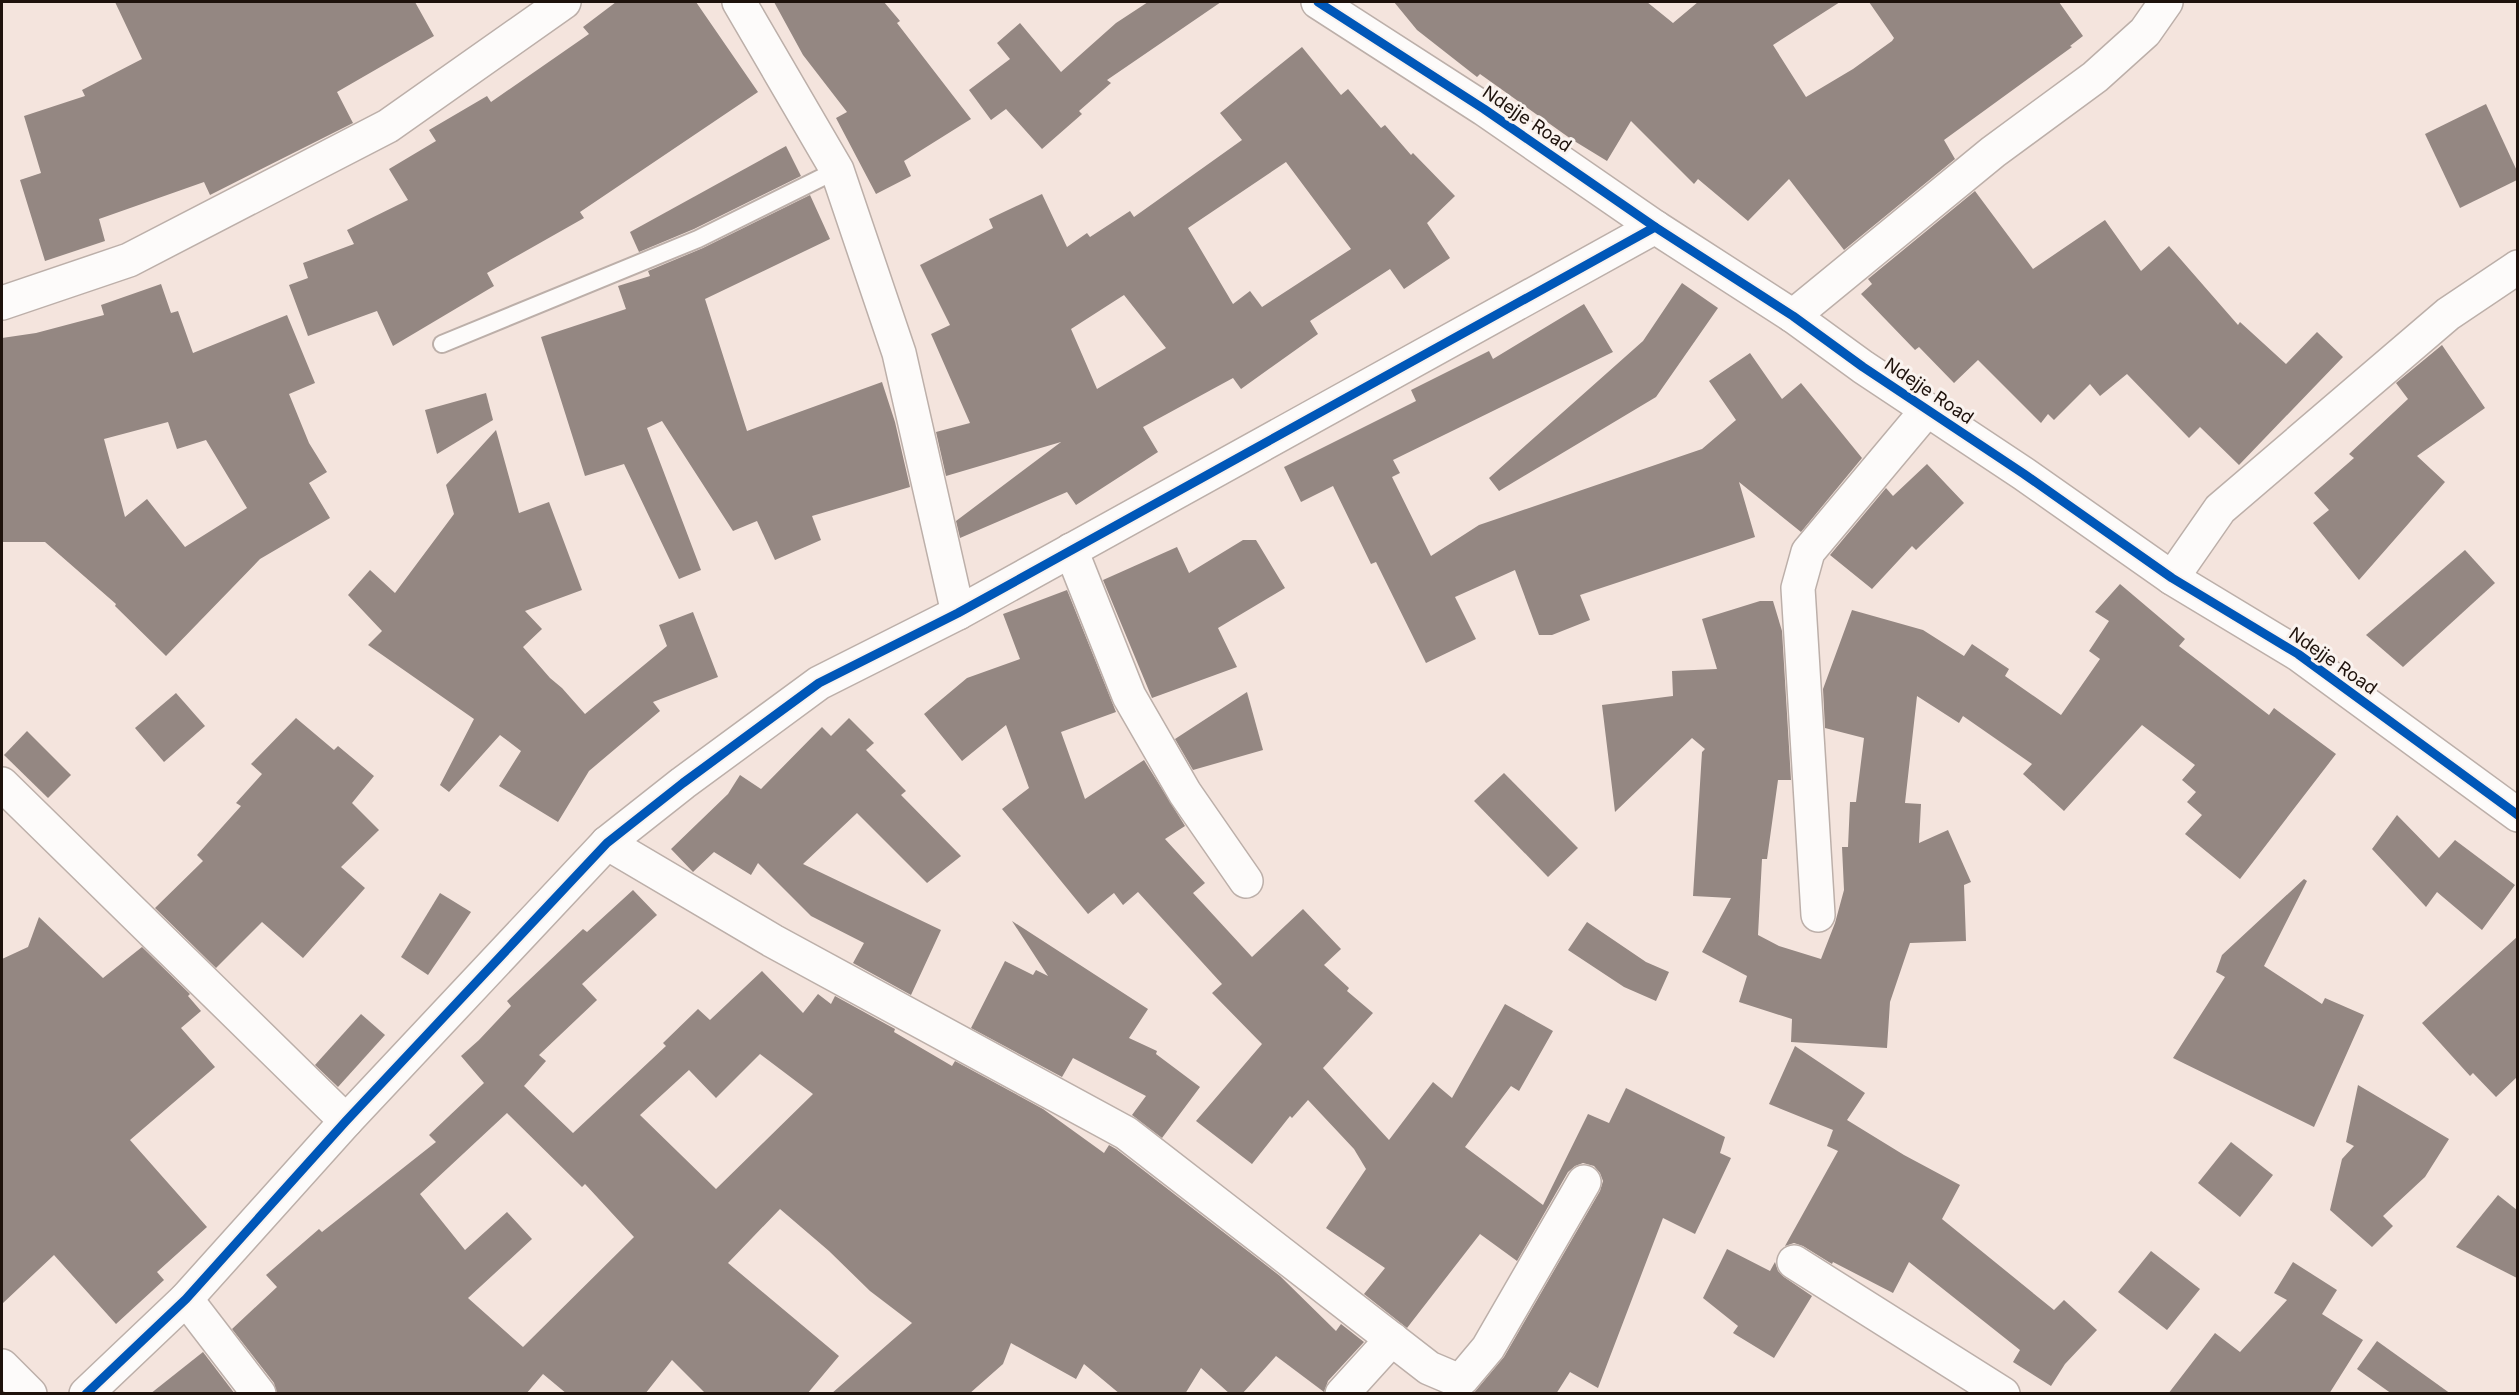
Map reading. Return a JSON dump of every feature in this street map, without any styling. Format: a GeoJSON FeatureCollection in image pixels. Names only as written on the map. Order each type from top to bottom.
{"type":"FeatureCollection","features":[{"type":"Feature","properties":{"kind":"street"},"geometry":{"type":"LineString","coordinates":[[2,303],[129,260],[387,126],[564,2]]}},
{"type":"Feature","properties":{"kind":"street"},"geometry":{"type":"LineString","coordinates":[[739,2],[837,170],[899,353],[958,613]]}},
{"type":"Feature","properties":{"kind":"street","name":"Ndejje Road"},"geometry":{"type":"LineString","coordinates":[[1318,2],[1484,109],[1655,227],[1792,316],[2172,578],[2298,654],[2517,814]]}},
{"type":"Feature","properties":{"kind":"street"},"geometry":{"type":"LineString","coordinates":[[1792,316],[1993,152],[2095,78],[2145,32],[2166,2]]}},
{"type":"Feature","properties":{"kind":"street"},"geometry":{"type":"LineString","coordinates":[[86,1394],[186,1299],[346,1121],[608,843],[683,783],[819,682],[958,613],[1655,227]]}},
{"type":"Feature","properties":{"kind":"street"},"geometry":{"type":"LineString","coordinates":[[2172,578],[2220,509],[2448,314],[2517,267]]}},
{"type":"Feature","properties":{"kind":"street"},"geometry":{"type":"LineString","coordinates":[[1818,915],[1798,588],[1808,552],[1927,410]]}},
{"type":"Feature","properties":{"kind":"street"},"geometry":{"type":"LineString","coordinates":[[1071,550],[1129,696],[1185,793],[1246,881]]}},
{"type":"Feature","properties":{"kind":"street"},"geometry":{"type":"LineString","coordinates":[[2,784],[346,1121]]}},
{"type":"Feature","properties":{"kind":"street"},"geometry":{"type":"LineString","coordinates":[[608,843],[773,941],[1126,1133],[1429,1368],[1468,1386],[1584,1182]]}},
{"type":"Feature","properties":{"kind":"street"},"geometry":{"type":"LineString","coordinates":[[1794,1262],[2002,1394]]}},
{"type":"Feature","properties":{"kind":"street"},"geometry":{"type":"LineString","coordinates":[[186,1299],[259,1394]]}},
{"type":"Feature","properties":{"kind":"street"},"geometry":{"type":"LineString","coordinates":[[1342,1394],[1392,1339]]}},
{"type":"Feature","properties":{"kind":"street"},"geometry":{"type":"LineString","coordinates":[[2,1366],[30,1394]]}},
{"type":"Feature","properties":{"kind":"lane"},"geometry":{"type":"LineString","coordinates":[[442,344],[698,239],[837,170]]}},
{"type":"Feature","properties":{"kind":"building"},"geometry":{"type":"Polygon","coordinates":[[[115,2],[415,2],[434,36],[337,92],[353,123],[210,195],[204,182],[99,219],[105,241],[45,261],[20,180],[41,173],[24,116],[85,96],[82,90],[142,59],[115,2]]]}},
{"type":"Feature","properties":{"kind":"building"},"geometry":{"type":"Polygon","coordinates":[[[616,2],[696,2],[758,92],[580,212],[584,218],[487,273],[494,286],[393,346],[377,311],[308,336],[289,285],[308,278],[303,263],[354,244],[347,230],[408,200],[389,169],[436,141],[429,130],[487,96],[491,102],[589,34],[583,27],[616,2]]]}},
{"type":"Feature","properties":{"kind":"building"},"geometry":{"type":"Polygon","coordinates":[[[774,2],[884,2],[900,21],[897,23],[971,119],[904,161],[911,176],[876,194],[836,118],[847,112],[803,55],[774,2]]]}},
{"type":"Feature","properties":{"kind":"building"},"geometry":{"type":"Polygon","coordinates":[[[1148,2],[1221,2],[1107,80],[1111,83],[1079,111],[1082,114],[1042,149],[1006,109],[991,120],[969,90],[1010,59],[997,43],[1020,23],[1061,72],[1116,23],[1148,2]]]}},
{"type":"Feature","properties":{"kind":"building"},"geometry":{"type":"Polygon","coordinates":[[[1394,2],[1647,2],[1673,23],[1698,2],[1840,2],[1773,45],[1806,97],[1853,69],[1894,38],[1869,2],[2059,2],[2083,36],[2070,46],[2072,47],[1944,140],[1955,159],[1844,250],[1789,179],[1748,221],[1698,179],[1694,184],[1631,121],[1607,161],[1571,139],[1480,74],[1477,77],[1417,30],[1394,2]]]}},
{"type":"Feature","properties":{"kind":"building"},"geometry":{"type":"Polygon","coordinates":[[[1302,47],[1341,95],[1348,89],[1381,128],[1385,125],[1411,155],[1413,153],[1455,196],[1427,223],[1450,258],[1404,289],[1390,269],[1310,321],[1318,334],[1241,389],[1233,378],[1143,427],[1158,452],[1076,505],[1067,492],[960,538],[956,521],[1061,442],[946,476],[936,432],[970,423],[931,334],[950,325],[920,265],[993,228],[989,219],[1042,194],[1067,247],[1087,233],[1090,237],[1130,211],[1134,217],[1242,140],[1220,113],[1302,47]],[[1286,162],[1188,228],[1233,304],[1250,291],[1262,307],[1351,249],[1286,162]],[[1124,295],[1071,329],[1097,389],[1166,348],[1124,295]]]}},
{"type":"Feature","properties":{"kind":"building"},"geometry":{"type":"Polygon","coordinates":[[[2486,104],[2517,171],[2517,180],[2460,208],[2425,134],[2486,104]]]}},
{"type":"Feature","properties":{"kind":"building"},"geometry":{"type":"Polygon","coordinates":[[[786,146],[801,176],[694,229],[639,252],[630,232],[786,146]]]}},
{"type":"Feature","properties":{"kind":"building"},"geometry":{"type":"Polygon","coordinates":[[[1975,191],[2033,269],[2105,220],[2141,271],[2169,246],[2238,325],[2240,322],[2286,364],[2317,332],[2343,357],[2239,465],[2200,427],[2189,438],[2127,374],[2100,396],[2090,384],[2054,420],[2048,414],[2041,423],[1978,360],[1954,383],[1919,347],[1915,350],[1861,294],[1872,284],[1868,279],[1975,191]]]}},
{"type":"Feature","properties":{"kind":"building"},"geometry":{"type":"Polygon","coordinates":[[[810,195],[830,239],[705,299],[747,431],[882,382],[895,422],[910,487],[812,516],[821,540],[775,560],[757,521],[733,531],[662,421],[647,428],[701,570],[679,579],[624,464],[585,476],[541,337],[626,309],[618,286],[650,276],[648,271],[703,248],[810,195]]]}},
{"type":"Feature","properties":{"kind":"building"},"geometry":{"type":"Polygon","coordinates":[[[1682,283],[1718,308],[1656,397],[1499,491],[1489,478],[1643,341],[1682,283]]]}},
{"type":"Feature","properties":{"kind":"building"},"geometry":{"type":"Polygon","coordinates":[[[161,284],[171,313],[178,311],[193,353],[287,315],[315,383],[289,394],[309,443],[327,472],[309,483],[330,518],[260,559],[166,656],[115,606],[116,604],[45,542],[2,542],[2,338],[36,333],[104,315],[101,305],[161,284]],[[168,422],[104,439],[125,517],[147,499],[185,547],[247,508],[206,440],[177,449],[168,422]]]}},
{"type":"Feature","properties":{"kind":"building"},"geometry":{"type":"Polygon","coordinates":[[[1584,304],[1613,352],[1393,460],[1400,473],[1392,477],[1431,556],[1479,525],[1702,449],[1736,420],[1709,381],[1750,353],[1782,399],[1801,383],[1862,458],[1801,532],[1739,482],[1755,537],[1580,595],[1590,620],[1552,635],[1539,635],[1515,570],[1455,597],[1476,639],[1426,663],[1376,562],[1371,564],[1333,486],[1301,502],[1284,467],[1416,401],[1411,390],[1489,351],[1493,359],[1584,304]]]}},
{"type":"Feature","properties":{"kind":"building"},"geometry":{"type":"Polygon","coordinates":[[[2442,345],[2485,408],[2417,456],[2445,482],[2359,580],[2313,523],[2329,510],[2314,493],[2354,458],[2349,454],[2408,399],[2396,383],[2442,345]]]}},
{"type":"Feature","properties":{"kind":"building"},"geometry":{"type":"Polygon","coordinates":[[[486,393],[493,420],[437,454],[425,410],[486,393]]]}},
{"type":"Feature","properties":{"kind":"building"},"geometry":{"type":"Polygon","coordinates":[[[496,430],[519,513],[549,502],[582,590],[525,611],[542,629],[523,647],[550,678],[585,714],[667,646],[659,625],[693,612],[718,677],[653,702],[660,711],[589,771],[558,822],[499,786],[521,751],[500,735],[449,792],[440,785],[474,719],[368,645],[382,631],[348,595],[370,570],[395,593],[454,514],[446,485],[496,430]]]}},
{"type":"Feature","properties":{"kind":"building"},"geometry":{"type":"Polygon","coordinates":[[[1927,464],[1964,503],[1916,550],[1912,546],[1872,589],[1830,555],[1886,488],[1893,496],[1927,464]]]}},
{"type":"Feature","properties":{"kind":"building"},"geometry":{"type":"Polygon","coordinates":[[[1243,540],[1256,540],[1285,588],[1218,628],[1237,667],[1152,698],[1103,580],[1177,547],[1189,573],[1243,540]]]}},
{"type":"Feature","properties":{"kind":"building"},"geometry":{"type":"Polygon","coordinates":[[[2465,550],[2495,583],[2403,667],[2366,635],[2465,550]]]}},
{"type":"Feature","properties":{"kind":"building"},"geometry":{"type":"Polygon","coordinates":[[[2120,584],[2185,639],[2179,646],[2269,715],[2274,708],[2336,754],[2240,879],[2185,834],[2202,815],[2187,802],[2196,792],[2182,780],[2195,765],[2142,725],[2064,811],[2023,774],[2032,764],[1963,716],[1959,723],[1917,696],[1905,803],[1921,804],[1919,843],[1948,830],[1971,882],[1964,885],[1966,941],[1910,943],[1890,1002],[1887,1048],[1791,1042],[1792,1019],[1739,1002],[1747,976],[1702,952],[1731,898],[1693,896],[1702,752],[1705,749],[1692,738],[1615,812],[1602,705],[1673,696],[1672,671],[1717,669],[1702,619],[1760,601],[1773,601],[1782,631],[1791,780],[1778,780],[1767,859],[1762,859],[1758,935],[1779,946],[1821,959],[1835,923],[1844,890],[1842,847],[1848,847],[1850,802],[1856,802],[1864,738],[1825,728],[1823,689],[1852,610],[1923,630],[1964,656],[1972,644],[2009,669],[2005,676],[2061,715],[2100,659],[2089,651],[2109,621],[2095,612],[2120,584]]]}},
{"type":"Feature","properties":{"kind":"building"},"geometry":{"type":"Polygon","coordinates":[[[1067,590],[1116,712],[1061,732],[1085,799],[1144,760],[1185,826],[1165,839],[1205,883],[1193,893],[1252,957],[1303,909],[1341,949],[1324,965],[1349,988],[1347,991],[1373,1013],[1323,1068],[1389,1140],[1433,1082],[1452,1098],[1505,1004],[1553,1031],[1519,1091],[1511,1086],[1465,1147],[1543,1205],[1588,1114],[1609,1123],[1626,1088],[1725,1137],[1720,1153],[1731,1158],[1695,1234],[1663,1218],[1598,1388],[1570,1372],[1556,1394],[1473,1394],[1504,1357],[1600,1191],[1603,1181],[1594,1166],[1583,1163],[1568,1172],[1517,1261],[1480,1234],[1407,1328],[1364,1294],[1385,1268],[1326,1228],[1366,1169],[1354,1149],[1308,1100],[1292,1118],[1290,1116],[1252,1164],[1196,1121],[1262,1044],[1212,993],[1222,984],[1138,892],[1123,905],[1114,893],[1088,914],[1002,809],[1029,788],[1006,725],[962,761],[924,714],[967,678],[1020,659],[1003,614],[1067,590]]]}},
{"type":"Feature","properties":{"kind":"building"},"geometry":{"type":"Polygon","coordinates":[[[1247,692],[1263,750],[1193,770],[1175,739],[1247,692]]]}},
{"type":"Feature","properties":{"kind":"building"},"geometry":{"type":"Polygon","coordinates":[[[176,693],[205,726],[164,762],[135,728],[176,693]]]}},
{"type":"Feature","properties":{"kind":"building"},"geometry":{"type":"Polygon","coordinates":[[[296,718],[334,750],[338,746],[374,776],[352,803],[379,830],[341,867],[365,888],[303,958],[262,922],[216,968],[155,908],[203,861],[197,855],[241,806],[236,803],[262,774],[251,764],[296,718]]]}},
{"type":"Feature","properties":{"kind":"building"},"geometry":{"type":"Polygon","coordinates":[[[849,718],[874,743],[866,750],[906,791],[901,795],[961,856],[927,883],[857,813],[803,864],[941,930],[911,995],[853,963],[864,943],[811,916],[758,863],[751,875],[714,852],[693,872],[671,849],[728,794],[740,775],[761,789],[822,727],[831,736],[849,718]]]}},
{"type":"Feature","properties":{"kind":"building"},"geometry":{"type":"Polygon","coordinates":[[[27,731],[71,775],[48,798],[4,755],[27,731]]]}},
{"type":"Feature","properties":{"kind":"building"},"geometry":{"type":"Polygon","coordinates":[[[1504,773],[1578,848],[1548,877],[1474,801],[1504,773]]]}},
{"type":"Feature","properties":{"kind":"building"},"geometry":{"type":"Polygon","coordinates":[[[2397,815],[2439,858],[2455,840],[2515,885],[2482,930],[2437,892],[2426,907],[2372,849],[2397,815]]]}},
{"type":"Feature","properties":{"kind":"building"},"geometry":{"type":"Polygon","coordinates":[[[2304,879],[2307,881],[2264,966],[2322,1004],[2325,998],[2364,1015],[2314,1127],[2173,1058],[2225,977],[2216,972],[2222,955],[2304,879]]]}},
{"type":"Feature","properties":{"kind":"building"},"geometry":{"type":"Polygon","coordinates":[[[633,890],[657,915],[582,984],[597,1000],[539,1055],[546,1061],[524,1086],[573,1133],[666,1046],[663,1043],[698,1009],[710,1020],[762,971],[803,1013],[818,994],[831,1004],[835,996],[895,1029],[894,1032],[952,1066],[955,1061],[1043,1109],[1104,1153],[1109,1145],[1116,1149],[1280,1276],[1336,1331],[1341,1324],[1364,1342],[1328,1381],[1324,1392],[1276,1356],[1242,1394],[1230,1394],[1201,1368],[1185,1394],[1120,1394],[1084,1364],[1076,1379],[1011,1343],[1003,1364],[969,1394],[831,1394],[912,1323],[870,1291],[829,1251],[780,1209],[728,1263],[839,1356],[807,1394],[706,1394],[672,1360],[645,1394],[567,1394],[543,1374],[526,1394],[277,1394],[274,1383],[232,1329],[277,1287],[266,1275],[319,1229],[322,1232],[436,1142],[429,1135],[484,1083],[461,1056],[511,1006],[507,1001],[583,929],[587,932],[633,890]],[[760,1054],[716,1098],[689,1070],[640,1115],[716,1189],[813,1094],[760,1054]],[[507,1113],[420,1194],[465,1250],[507,1212],[532,1239],[468,1298],[523,1347],[634,1237],[585,1184],[582,1187],[507,1113]]]}},
{"type":"Feature","properties":{"kind":"building"},"geometry":{"type":"Polygon","coordinates":[[[440,893],[471,912],[428,975],[401,957],[440,893]]]}},
{"type":"Feature","properties":{"kind":"building"},"geometry":{"type":"Polygon","coordinates":[[[39,917],[103,978],[142,947],[190,994],[188,996],[201,1011],[181,1028],[215,1067],[130,1140],[207,1227],[157,1272],[164,1280],[116,1324],[54,1255],[2,1304],[2,959],[28,947],[39,917]]]}},
{"type":"Feature","properties":{"kind":"building"},"geometry":{"type":"Polygon","coordinates":[[[1012,921],[1148,1009],[1129,1038],[1157,1051],[1156,1054],[1200,1087],[1162,1138],[1132,1115],[1146,1096],[1073,1058],[1062,1077],[971,1028],[1005,961],[1033,975],[1036,970],[1048,976],[1012,921]]]}},
{"type":"Feature","properties":{"kind":"building"},"geometry":{"type":"Polygon","coordinates":[[[1587,922],[1646,962],[1669,972],[1656,1001],[1624,987],[1568,950],[1587,922]]]}},
{"type":"Feature","properties":{"kind":"building"},"geometry":{"type":"Polygon","coordinates":[[[2517,937],[2517,1077],[2496,1097],[2473,1073],[2470,1076],[2422,1023],[2517,937]]]}},
{"type":"Feature","properties":{"kind":"building"},"geometry":{"type":"Polygon","coordinates":[[[361,1014],[385,1035],[338,1087],[315,1065],[361,1014]]]}},
{"type":"Feature","properties":{"kind":"building"},"geometry":{"type":"Polygon","coordinates":[[[1795,1046],[1865,1093],[1847,1120],[1904,1155],[1960,1185],[1942,1219],[2054,1310],[2064,1300],[2097,1330],[2065,1364],[2051,1386],[2013,1362],[2020,1350],[1909,1262],[1893,1293],[1833,1262],[1832,1264],[1803,1246],[1794,1243],[1785,1246],[1838,1151],[1827,1146],[1833,1130],[1769,1104],[1795,1046]]]}},
{"type":"Feature","properties":{"kind":"building"},"geometry":{"type":"Polygon","coordinates":[[[2358,1085],[2449,1139],[2425,1177],[2383,1216],[2393,1226],[2372,1247],[2330,1210],[2342,1159],[2354,1146],[2346,1142],[2358,1085]]]}},
{"type":"Feature","properties":{"kind":"building"},"geometry":{"type":"Polygon","coordinates":[[[2231,1142],[2273,1175],[2240,1217],[2198,1183],[2231,1142]]]}},
{"type":"Feature","properties":{"kind":"building"},"geometry":{"type":"Polygon","coordinates":[[[2498,1195],[2517,1210],[2517,1278],[2456,1247],[2498,1195]]]}},
{"type":"Feature","properties":{"kind":"building"},"geometry":{"type":"Polygon","coordinates":[[[1727,1249],[1770,1271],[1775,1262],[1778,1271],[1784,1277],[1812,1296],[1774,1358],[1733,1333],[1738,1326],[1703,1298],[1727,1249]]]}},
{"type":"Feature","properties":{"kind":"building"},"geometry":{"type":"Polygon","coordinates":[[[2151,1251],[2200,1289],[2167,1330],[2118,1292],[2151,1251]]]}},
{"type":"Feature","properties":{"kind":"building"},"geometry":{"type":"Polygon","coordinates":[[[2293,1262],[2337,1290],[2322,1314],[2363,1340],[2329,1394],[2168,1394],[2215,1333],[2240,1352],[2287,1300],[2274,1293],[2293,1262]]]}},
{"type":"Feature","properties":{"kind":"building"},"geometry":{"type":"Polygon","coordinates":[[[2377,1341],[2451,1394],[2392,1394],[2357,1369],[2377,1341]]]}},
{"type":"Feature","properties":{"kind":"building"},"geometry":{"type":"Polygon","coordinates":[[[203,1352],[235,1394],[150,1394],[203,1352]]]}},
{"type":"Feature","properties":{"kind":"cycle path"},"geometry":{"type":"LineString","coordinates":[[1318,2],[1484,109],[1655,227],[1793,316],[1863,367],[2024,474],[2172,578],[2298,654],[2518,815]]}},
{"type":"Feature","properties":{"kind":"cycle path"},"geometry":{"type":"LineString","coordinates":[[86,1394],[186,1299],[346,1121],[607,843],[683,783],[819,683],[958,613],[1655,227]]}}]}
